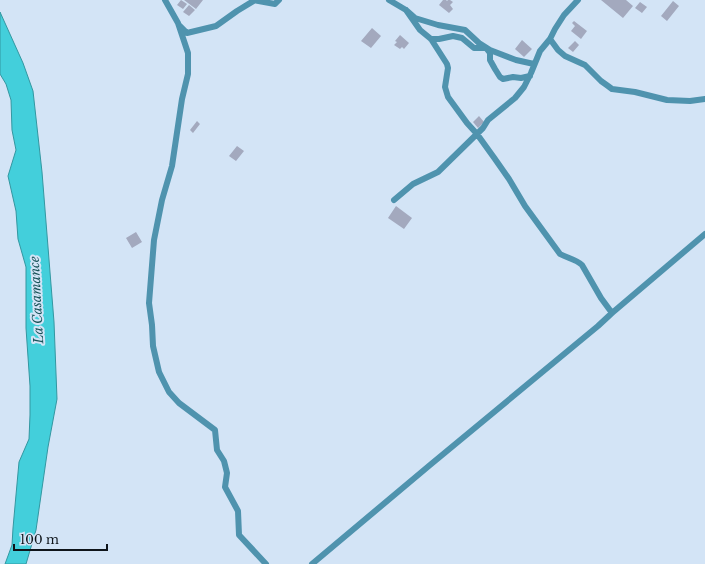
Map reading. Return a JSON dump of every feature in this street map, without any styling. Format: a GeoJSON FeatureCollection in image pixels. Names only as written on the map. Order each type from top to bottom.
{"type":"FeatureCollection","features":[{"type":"Feature","properties":{"kind":"street"},"geometry":{"type":"LineString","coordinates":[[165,0],[178,23],[188,53],[188,74],[182,99],[172,166],[162,200],[154,240],[149,303],[153,346],[159,372],[169,392],[179,402],[216,430],[217,450],[224,461],[226,473],[225,487],[238,511],[239,535],[266,564]]}},
{"type":"Feature","properties":{"kind":"street"},"geometry":{"type":"LineString","coordinates":[[178,23],[187,33],[216,26],[254,0],[275,4],[279,0]]}},
{"type":"Feature","properties":{"kind":"street"},"geometry":{"type":"LineString","coordinates":[[389,0],[406,10],[415,18],[438,25],[465,30],[479,43],[490,50],[516,60],[534,64]]}},
{"type":"Feature","properties":{"kind":"street"},"geometry":{"type":"LineString","coordinates":[[394,200],[413,184],[438,172],[483,128],[488,120],[515,98],[524,87],[530,76],[540,51],[550,39],[564,15],[578,0]]}},
{"type":"Feature","properties":{"kind":"street"},"geometry":{"type":"LineString","coordinates":[[406,10],[420,30],[431,39],[447,64],[448,68],[445,87],[448,97],[477,134],[560,254],[564,257],[578,261],[582,265],[601,298],[612,313]]}},
{"type":"Feature","properties":{"kind":"street"},"geometry":{"type":"LineString","coordinates":[[431,39],[439,40],[453,36],[462,38],[474,48],[486,48]]}},
{"type":"Feature","properties":{"kind":"street"},"geometry":{"type":"LineString","coordinates":[[550,39],[558,50],[565,56],[585,65],[601,81],[612,88],[666,100],[690,101],[705,99]]}},
{"type":"Feature","properties":{"kind":"street"},"geometry":{"type":"LineString","coordinates":[[486,48],[490,53],[490,60],[494,69],[503,79],[530,76]]}},
{"type":"Feature","properties":{"kind":"street"},"geometry":{"type":"LineString","coordinates":[[312,564],[598,326],[705,234]]}},
{"type":"Feature","properties":{"kind":"water","name":"La Casamance"},"geometry":{"type":"Polygon","coordinates":[[[0,12],[23,63],[33,91],[42,172],[54,322],[57,399],[48,447],[36,530],[26,564],[5,564],[12,545],[19,462],[29,439],[30,386],[26,328],[26,267],[18,239],[16,211],[8,176],[16,150],[12,130],[11,100],[6,84],[0,74],[0,12]]]}},
{"type":"Feature","properties":{"kind":"building"},"geometry":{"type":"Polygon","coordinates":[[[181,0],[187,4],[183,9],[177,5],[181,0]]]}},
{"type":"Feature","properties":{"kind":"building"},"geometry":{"type":"Polygon","coordinates":[[[184,0],[203,0],[196,9],[184,0]]]}},
{"type":"Feature","properties":{"kind":"building"},"geometry":{"type":"Polygon","coordinates":[[[443,0],[450,0],[453,2],[450,5],[453,9],[449,13],[439,5],[443,0]]]}},
{"type":"Feature","properties":{"kind":"building"},"geometry":{"type":"Polygon","coordinates":[[[601,0],[626,0],[633,6],[623,18],[601,0]]]}},
{"type":"Feature","properties":{"kind":"building"},"geometry":{"type":"Polygon","coordinates":[[[673,1],[679,6],[667,21],[661,16],[673,1]]]}},
{"type":"Feature","properties":{"kind":"building"},"geometry":{"type":"Polygon","coordinates":[[[640,2],[647,7],[642,13],[635,8],[640,2]]]}},
{"type":"Feature","properties":{"kind":"building"},"geometry":{"type":"Polygon","coordinates":[[[189,5],[195,10],[189,16],[183,12],[189,5]]]}},
{"type":"Feature","properties":{"kind":"building"},"geometry":{"type":"Polygon","coordinates":[[[574,21],[587,31],[581,39],[571,31],[575,26],[572,23],[574,21]]]}},
{"type":"Feature","properties":{"kind":"building"},"geometry":{"type":"Polygon","coordinates":[[[372,28],[381,36],[371,48],[361,41],[372,28]]]}},
{"type":"Feature","properties":{"kind":"building"},"geometry":{"type":"Polygon","coordinates":[[[400,35],[409,43],[404,49],[402,47],[400,49],[394,45],[397,42],[395,41],[400,35]]]}},
{"type":"Feature","properties":{"kind":"building"},"geometry":{"type":"Polygon","coordinates":[[[522,40],[532,49],[524,57],[515,49],[522,40]]]}},
{"type":"Feature","properties":{"kind":"building"},"geometry":{"type":"Polygon","coordinates":[[[575,41],[579,45],[573,52],[568,48],[575,41]]]}},
{"type":"Feature","properties":{"kind":"building"},"geometry":{"type":"Polygon","coordinates":[[[479,116],[484,122],[478,128],[473,122],[479,116]]]}},
{"type":"Feature","properties":{"kind":"building"},"geometry":{"type":"Polygon","coordinates":[[[197,121],[200,124],[193,133],[190,130],[197,121]]]}},
{"type":"Feature","properties":{"kind":"building"},"geometry":{"type":"Polygon","coordinates":[[[237,146],[244,151],[236,161],[229,156],[237,146]]]}},
{"type":"Feature","properties":{"kind":"building"},"geometry":{"type":"Polygon","coordinates":[[[396,206],[412,218],[404,229],[388,218],[396,206]]]}},
{"type":"Feature","properties":{"kind":"building"},"geometry":{"type":"Polygon","coordinates":[[[136,232],[142,242],[132,248],[126,238],[136,232]]]}}]}
